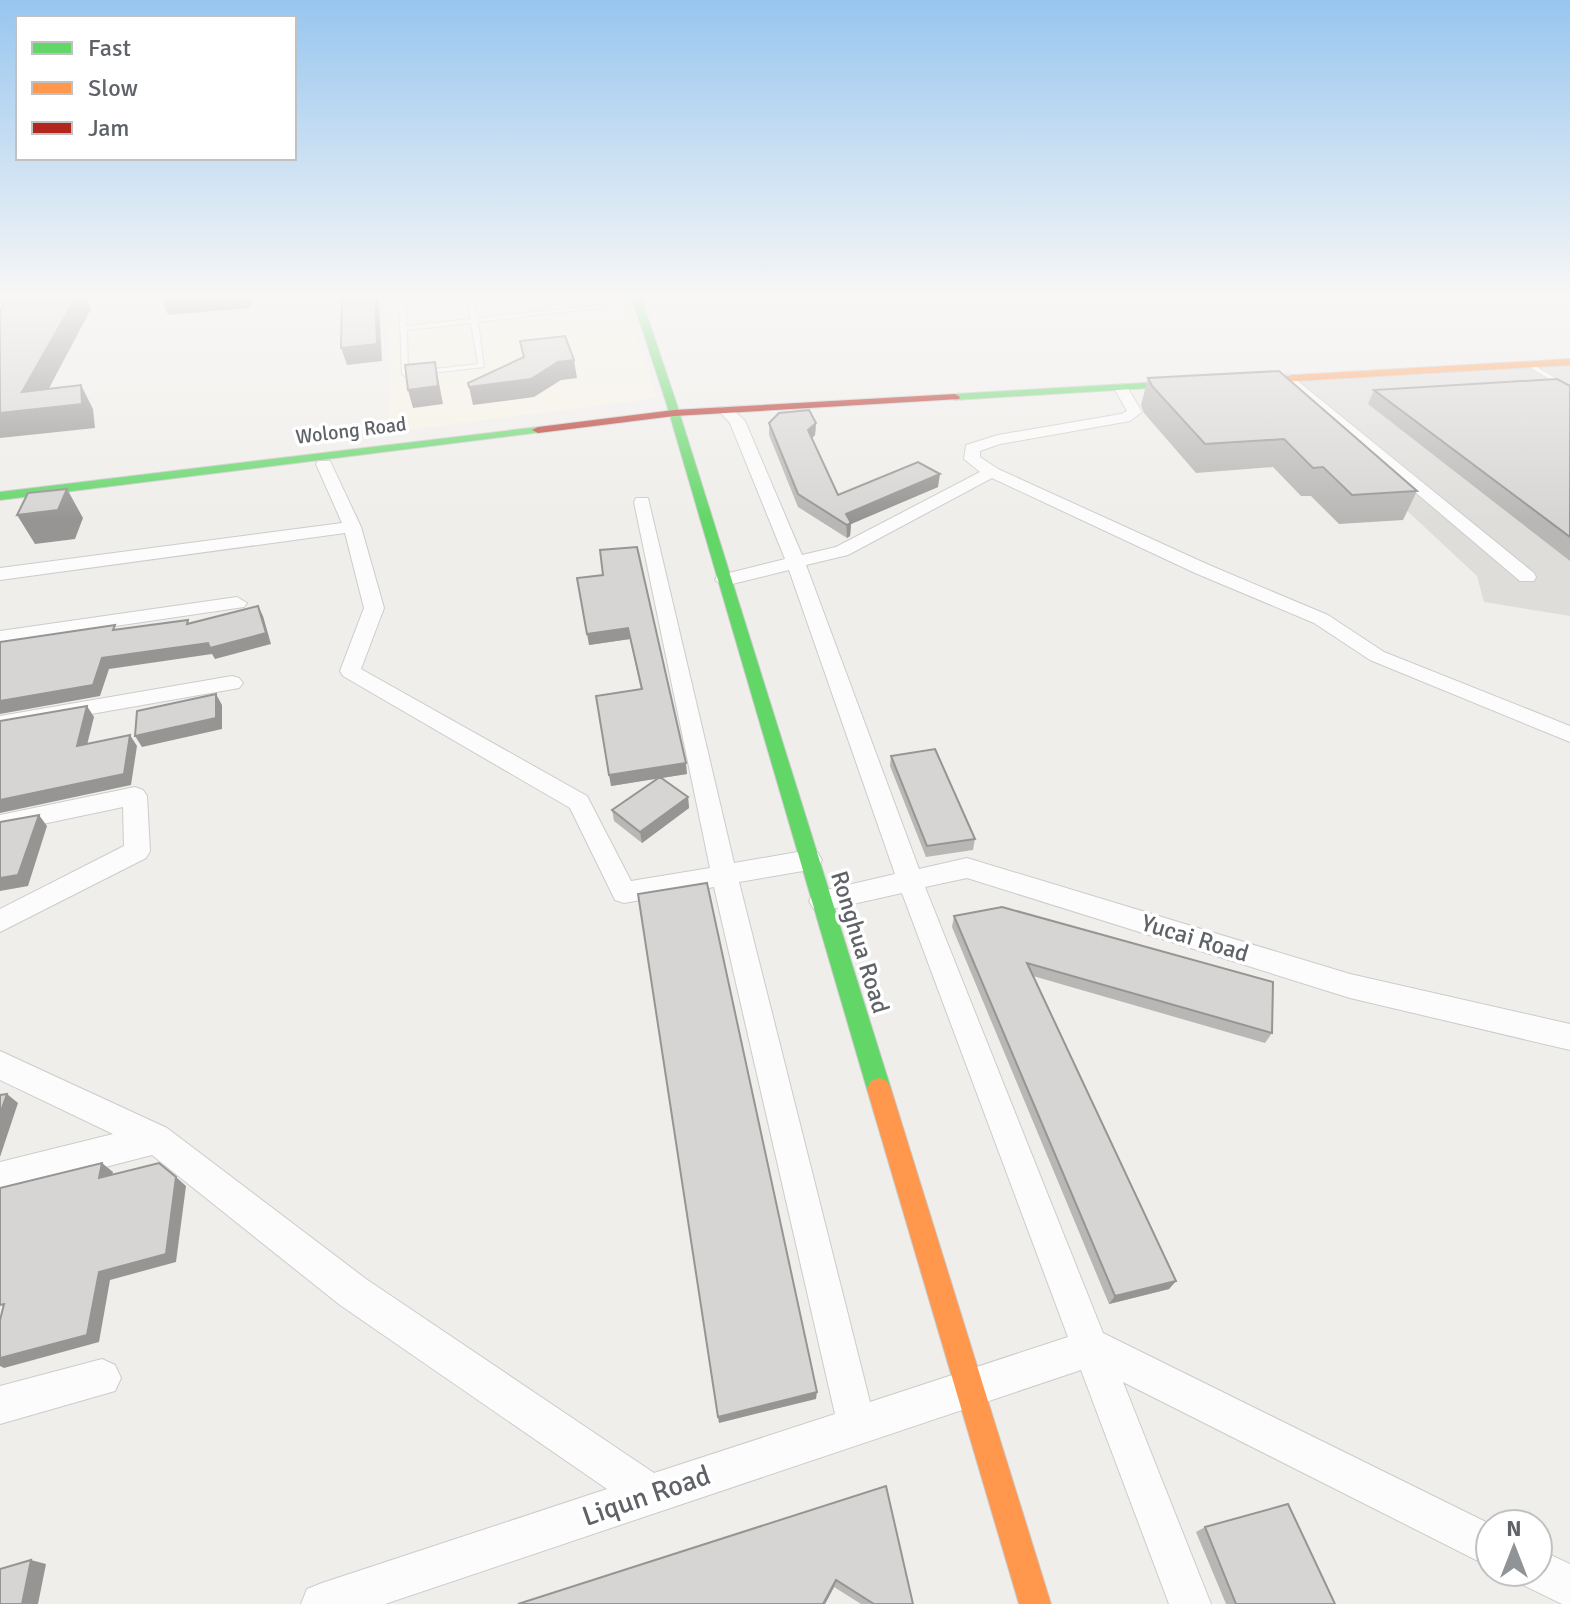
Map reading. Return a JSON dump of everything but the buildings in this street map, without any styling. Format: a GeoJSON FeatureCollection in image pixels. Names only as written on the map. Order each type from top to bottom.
{"type":"FeatureCollection","features":[{"type":"Feature","properties":{"kind":"main road","name":"Ronghua Road"},"geometry":{"type":"LineString","coordinates":[[659,370],[1035,1604]]}},
{"type":"Feature","properties":{"kind":"main road","name":"Wolong Road"},"geometry":{"type":"LineString","coordinates":[[0,486],[672,408],[1329,370]]}},
{"type":"Feature","properties":{"kind":"main road","name":"Wolong Road"},"geometry":{"type":"LineString","coordinates":[[0,496],[672,408],[725,410],[1121,388],[1220,377],[1289,378],[1440,370]]}},
{"type":"Feature","properties":{"kind":"street"},"geometry":{"type":"LineString","coordinates":[[1289,378],[1527,577]]}},
{"type":"Feature","properties":{"kind":"street"},"geometry":{"type":"LineString","coordinates":[[1121,388],[1135,412],[1125,418],[998,440],[972,448],[972,459],[992,472],[1202,569],[1321,619],[1377,656],[1570,734]]}},
{"type":"Feature","properties":{"kind":"street"},"geometry":{"type":"LineString","coordinates":[[725,410],[737,421],[796,563],[910,881],[1190,1604]]}},
{"type":"Feature","properties":{"kind":"street"},"geometry":{"type":"LineString","coordinates":[[324,464],[352,527],[374,608],[350,671],[579,802],[624,893],[809,860]]}},
{"type":"Feature","properties":{"kind":"street"},"geometry":{"type":"LineString","coordinates":[[724,580],[842,551],[992,472]]}},
{"type":"Feature","properties":{"kind":"street"},"geometry":{"type":"LineString","coordinates":[[642,502],[724,875],[857,1425]]}},
{"type":"Feature","properties":{"kind":"street"},"geometry":{"type":"LineString","coordinates":[[0,574],[352,527]]}},
{"type":"Feature","properties":{"kind":"street"},"geometry":{"type":"LineString","coordinates":[[0,637],[237,603]]}},
{"type":"Feature","properties":{"kind":"street"},"geometry":{"type":"LineString","coordinates":[[0,723],[232,683]]}},
{"type":"Feature","properties":{"kind":"street"},"geometry":{"type":"LineString","coordinates":[[0,824],[135,796],[137,851],[0,921]]}},
{"type":"Feature","properties":{"kind":"street","name":"Yucai Road"},"geometry":{"type":"LineString","coordinates":[[822,901],[967,868],[1350,986],[1570,1037]]}},
{"type":"Feature","properties":{"kind":"street"},"geometry":{"type":"LineString","coordinates":[[0,1065],[156,1139],[353,1292],[649,1494]]}},
{"type":"Feature","properties":{"kind":"street"},"geometry":{"type":"LineString","coordinates":[[0,1178],[156,1139]]}},
{"type":"Feature","properties":{"kind":"street"},"geometry":{"type":"LineString","coordinates":[[1093,1347],[1474,1538]]}},
{"type":"Feature","properties":{"kind":"street","name":"Liqun Road"},"geometry":{"type":"LineString","coordinates":[[322,1604],[1093,1347]]}},
{"type":"Feature","properties":{"kind":"street"},"geometry":{"type":"LineString","coordinates":[[0,1405],[102,1378]]}},
{"type":"Feature","properties":{"kind":"lane"},"geometry":{"type":"LineString","coordinates":[[405,370],[405,374],[445,370]]}},
{"type":"Feature","properties":{"kind":"lane"},"geometry":{"type":"LineString","coordinates":[[1538,370],[1570,390]]}},
{"type":"Feature","properties":{"kind":"shaded area"},"geometry":{"type":"Polygon","coordinates":[[[389,370],[647,370],[657,398],[390,432],[389,370]]]}},
{"type":"Feature","properties":{"kind":"shaded area"},"geometry":{"type":"Polygon","coordinates":[[[1430,370],[1570,370],[1570,616],[1484,602],[1477,576],[1266,379],[1430,370]]]}},
{"type":"Feature","properties":{"kind":"traffic: fast"},"geometry":{"type":"LineString","coordinates":[[660,370],[879,1089]]}},
{"type":"Feature","properties":{"kind":"traffic: fast"},"geometry":{"type":"LineString","coordinates":[[955,397],[1194,383]]}},
{"type":"Feature","properties":{"kind":"traffic: fast"},"geometry":{"type":"LineString","coordinates":[[0,496],[538,430]]}},
{"type":"Feature","properties":{"kind":"traffic: slow"},"geometry":{"type":"LineString","coordinates":[[1242,381],[1434,370]]}},
{"type":"Feature","properties":{"kind":"traffic: slow"},"geometry":{"type":"LineString","coordinates":[[879,1089],[1035,1604]]}},
{"type":"Feature","properties":{"kind":"traffic: jam"},"geometry":{"type":"LineString","coordinates":[[538,430],[674,413],[955,397]]}}]}
